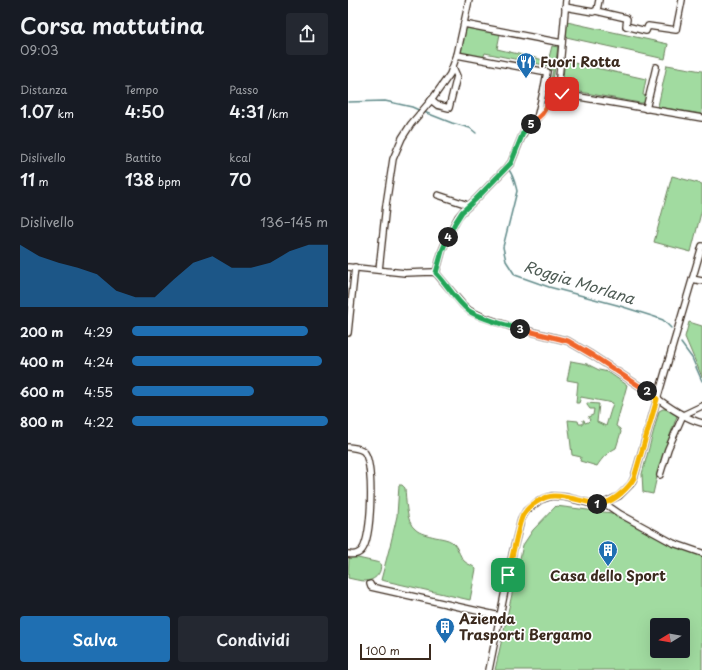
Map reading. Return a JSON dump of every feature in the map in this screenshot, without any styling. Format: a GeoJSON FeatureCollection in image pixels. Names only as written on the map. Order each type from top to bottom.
{"type":"FeatureCollection","features":[{"type":"Feature","properties":{"kind":"street"},"geometry":{"type":"LineString","coordinates":[[379,270],[393,159],[402,138],[411,124],[450,74],[457,55],[469,0]]}},
{"type":"Feature","properties":{"kind":"street"},"geometry":{"type":"LineString","coordinates":[[436,273],[442,251],[458,217],[511,163],[523,133],[542,114],[558,89],[566,0]]}},
{"type":"Feature","properties":{"kind":"street"},"geometry":{"type":"LineString","coordinates":[[596,11],[599,0]]}},
{"type":"Feature","properties":{"kind":"street"},"geometry":{"type":"LineString","coordinates":[[565,7],[591,12],[596,11],[626,18],[626,26],[646,30],[648,26],[676,30],[682,0]]}},
{"type":"Feature","properties":{"kind":"street"},"geometry":{"type":"LineString","coordinates":[[464,24],[562,44]]}},
{"type":"Feature","properties":{"kind":"street"},"geometry":{"type":"LineString","coordinates":[[457,55],[547,72],[537,118]]}},
{"type":"Feature","properties":{"kind":"street"},"geometry":{"type":"LineString","coordinates":[[431,100],[437,105],[449,108],[456,76],[453,67]]}},
{"type":"Feature","properties":{"kind":"street"},"geometry":{"type":"LineString","coordinates":[[646,109],[656,67]]}},
{"type":"Feature","properties":{"kind":"street"},"geometry":{"type":"LineString","coordinates":[[544,88],[558,89],[562,94],[702,118]]}},
{"type":"Feature","properties":{"kind":"street"},"geometry":{"type":"LineString","coordinates":[[438,195],[468,206]]}},
{"type":"Feature","properties":{"kind":"street"},"geometry":{"type":"LineString","coordinates":[[489,670],[512,558],[520,525],[526,511],[540,500],[552,496],[565,497],[589,503],[604,503],[619,496],[631,484],[702,246]]}},
{"type":"Feature","properties":{"kind":"street"},"geometry":{"type":"LineString","coordinates":[[348,267],[404,273],[434,272],[459,301],[470,311],[509,326],[568,341],[592,355],[683,415],[702,423]]}},
{"type":"Feature","properties":{"kind":"street"},"geometry":{"type":"LineString","coordinates":[[348,333],[355,267]]}},
{"type":"Feature","properties":{"kind":"street"},"geometry":{"type":"LineString","coordinates":[[692,279],[702,282]]}},
{"type":"Feature","properties":{"kind":"street"},"geometry":{"type":"LineString","coordinates":[[660,474],[668,449],[683,415],[702,406]]}},
{"type":"Feature","properties":{"kind":"street"},"geometry":{"type":"LineString","coordinates":[[348,447],[362,450],[365,454],[370,472],[371,500],[370,518],[364,546],[357,554],[348,554]]}},
{"type":"Feature","properties":{"kind":"street"},"geometry":{"type":"LineString","coordinates":[[604,503],[620,514],[673,543],[702,553]]}},
{"type":"Feature","properties":{"kind":"street"},"geometry":{"type":"LineString","coordinates":[[370,584],[371,587],[500,616]]}},
{"type":"Feature","properties":{"kind":"green space"},"geometry":{"type":"Polygon","coordinates":[[[567,22],[668,44],[665,59],[566,37],[567,22]]]}},
{"type":"Feature","properties":{"kind":"green space"},"geometry":{"type":"Polygon","coordinates":[[[469,28],[500,34],[497,49],[548,61],[552,46],[558,47],[552,87],[550,86],[553,70],[549,70],[549,66],[485,53],[483,58],[461,53],[464,31],[465,29],[469,28]]]}},
{"type":"Feature","properties":{"kind":"green space"},"geometry":{"type":"Polygon","coordinates":[[[565,61],[646,79],[643,95],[647,96],[646,103],[564,89],[562,84],[565,61]]]}},
{"type":"Feature","properties":{"kind":"green space"},"geometry":{"type":"Polygon","coordinates":[[[667,65],[702,71],[702,114],[658,106],[667,65]]]}},
{"type":"Feature","properties":{"kind":"green space"},"geometry":{"type":"Polygon","coordinates":[[[672,176],[702,184],[702,209],[691,252],[654,242],[672,176]]]}},
{"type":"Feature","properties":{"kind":"green space"},"geometry":{"type":"Polygon","coordinates":[[[689,322],[702,326],[702,377],[685,337],[689,322]]]}},
{"type":"Feature","properties":{"kind":"green space"},"geometry":{"type":"Polygon","coordinates":[[[571,361],[587,364],[599,370],[608,372],[627,385],[616,426],[621,432],[616,448],[610,451],[597,466],[580,461],[581,457],[572,455],[568,420],[578,421],[579,424],[583,424],[583,420],[585,423],[588,422],[590,420],[588,417],[593,415],[594,409],[590,409],[587,403],[599,404],[597,422],[606,426],[613,403],[581,397],[579,403],[576,403],[578,382],[567,380],[571,361]]]}},
{"type":"Feature","properties":{"kind":"green space"},"geometry":{"type":"Polygon","coordinates":[[[667,409],[677,416],[660,463],[653,494],[643,492],[642,474],[659,411],[667,409]]]}},
{"type":"Feature","properties":{"kind":"green space"},"geometry":{"type":"Polygon","coordinates":[[[399,485],[402,485],[405,488],[408,516],[412,526],[417,531],[422,533],[452,542],[456,546],[464,561],[476,569],[470,600],[381,580],[397,516],[399,485]]]}},
{"type":"Feature","properties":{"kind":"green space"},"geometry":{"type":"Polygon","coordinates":[[[556,506],[612,513],[624,518],[671,546],[702,555],[702,670],[495,670],[523,545],[533,530],[556,506]]]}},
{"type":"Feature","properties":{"kind":"green space"},"geometry":{"type":"Polygon","coordinates":[[[349,556],[380,563],[381,566],[379,573],[375,578],[369,581],[348,578],[349,556]]]}},
{"type":"Feature","properties":{"kind":"waterway","name":"Roggia Morlana"},"geometry":{"type":"LineString","coordinates":[[348,102],[385,101],[412,107],[421,111]]}},
{"type":"Feature","properties":{"kind":"waterway","name":"Roggia Morlana"},"geometry":{"type":"LineString","coordinates":[[424,112],[470,128],[476,133]]}},
{"type":"Feature","properties":{"kind":"waterway","name":"Roggia Morlana"},"geometry":{"type":"LineString","coordinates":[[509,170],[517,191],[503,247],[506,261],[515,275],[549,287],[655,317],[663,320],[671,328]]}},
{"type":"Feature","properties":{"kind":"waterway","name":"Roggia Morlana"},"geometry":{"type":"LineString","coordinates":[[681,343],[692,358],[702,381]]}},
{"type":"Feature","properties":{"kind":"place","name":"Fuori Rotta"},"geometry":{"type":"Point","coordinates":[526,79]}},
{"type":"Feature","properties":{"kind":"place","name":"Casa dello Sport"},"geometry":{"type":"Point","coordinates":[608,567]}},
{"type":"Feature","properties":{"kind":"place","name":"Azienda Trasporti Bergamo"},"geometry":{"type":"Point","coordinates":[445,644]}},
{"type":"Feature","properties":{"kind":"route"},"geometry":{"type":"LineString","coordinates":[[508,575],[521,520],[526,511],[540,500],[552,496],[565,497],[589,503],[604,503],[619,496],[631,484],[657,399],[592,355],[568,341],[509,326],[470,311],[463,305],[436,273],[446,240],[458,217],[511,163],[526,129],[542,114],[558,89],[562,94]]}}]}
